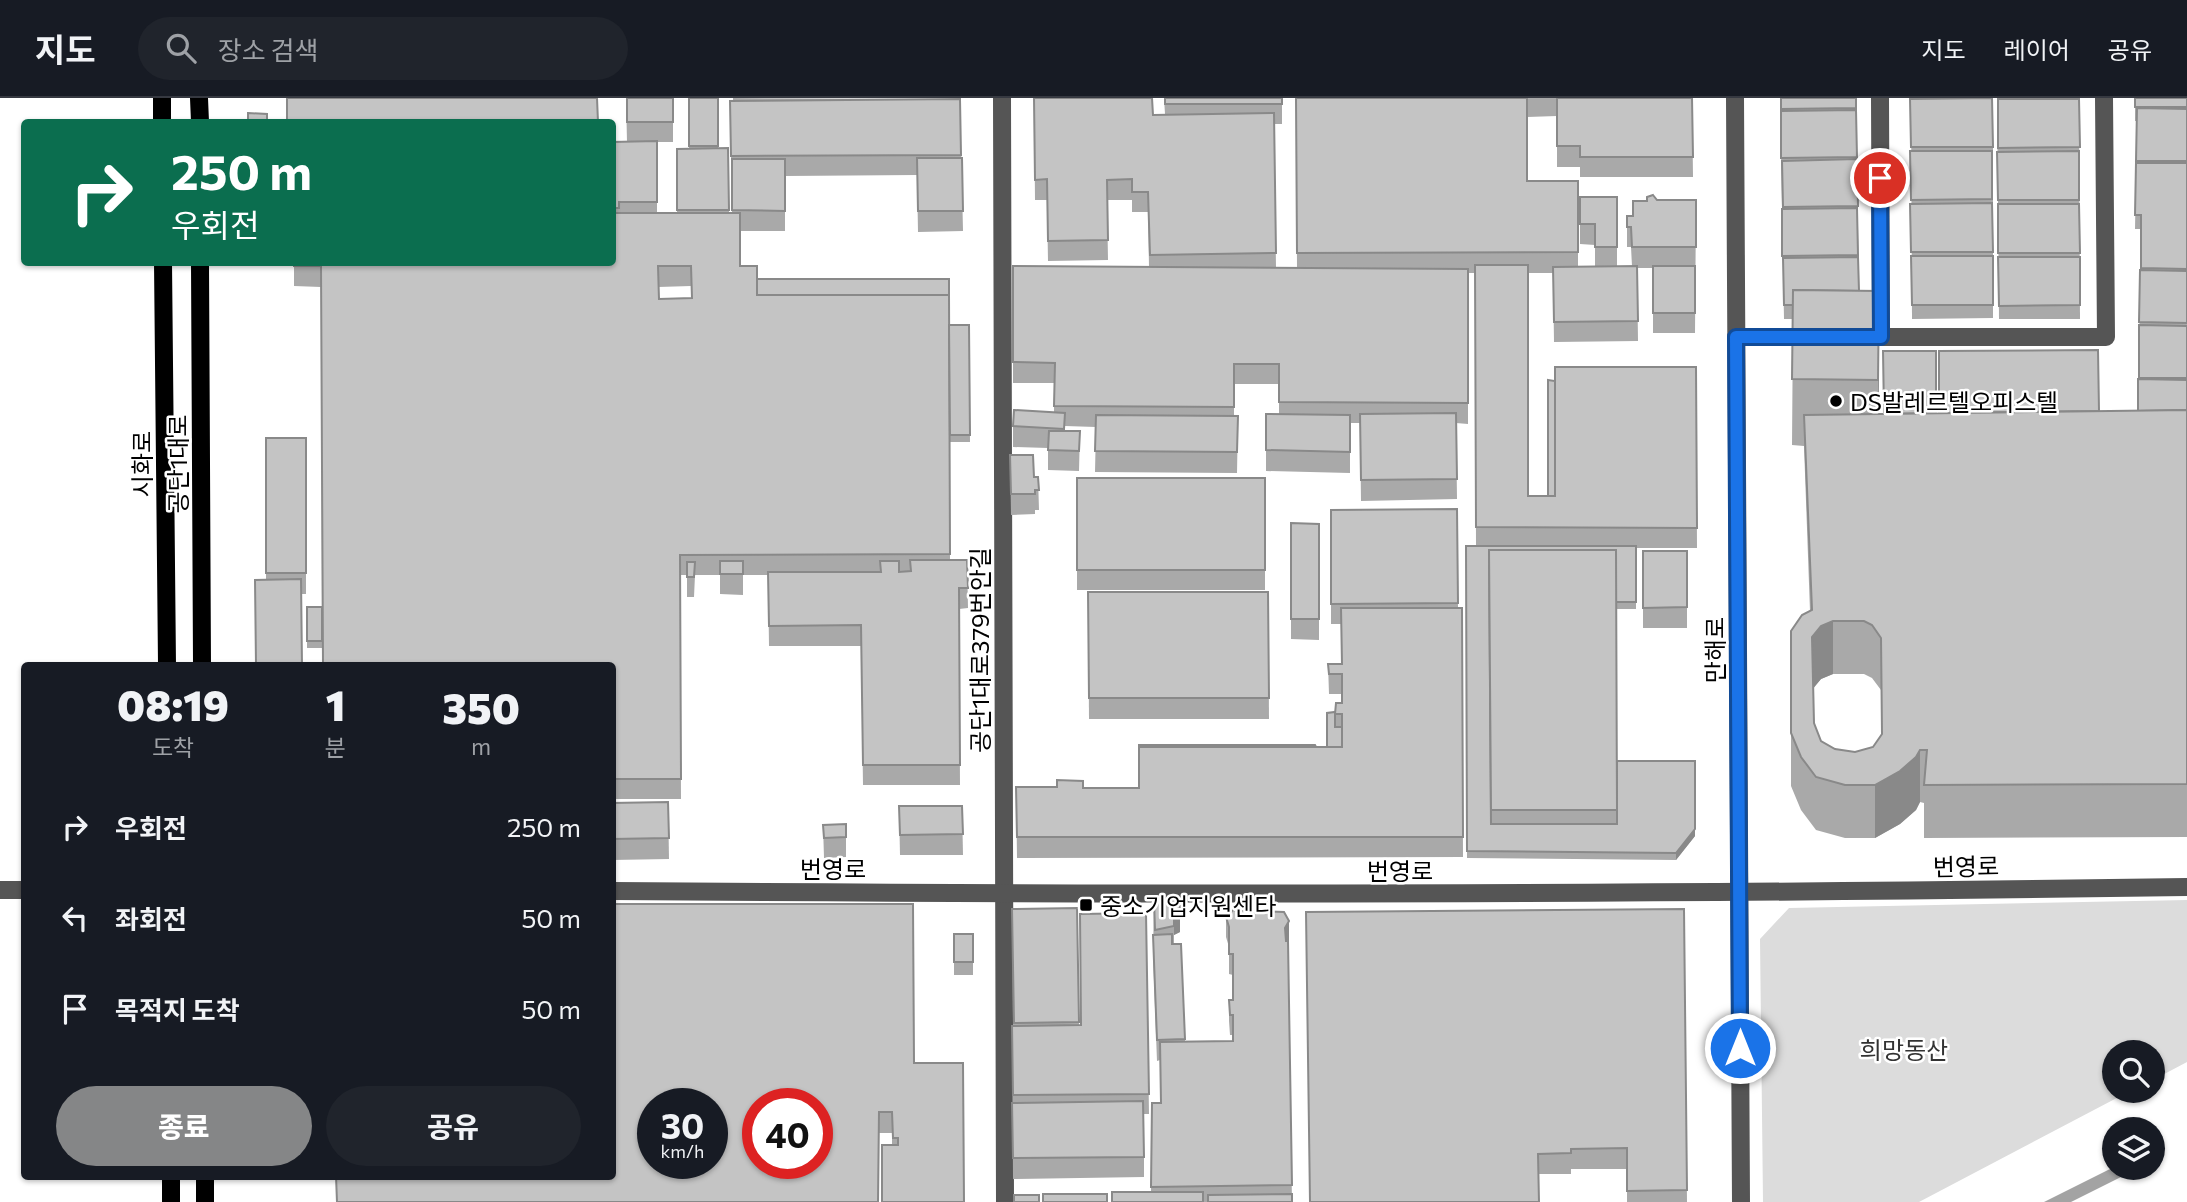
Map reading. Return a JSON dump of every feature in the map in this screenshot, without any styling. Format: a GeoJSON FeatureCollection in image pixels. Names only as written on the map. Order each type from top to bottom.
{"type":"FeatureCollection","features":[{"type":"Feature","properties":{"kind":"main road"},"geometry":{"type":"LineString","coordinates":[[162,98],[162,119]]}},
{"type":"Feature","properties":{"kind":"main road"},"geometry":{"type":"LineString","coordinates":[[199,98],[200,119]]}},
{"type":"Feature","properties":{"kind":"main road","name":"시화로"},"geometry":{"type":"LineString","coordinates":[[163,266],[167,662]]}},
{"type":"Feature","properties":{"kind":"main road","name":"공단1대로"},"geometry":{"type":"LineString","coordinates":[[200,266],[202,662]]}},
{"type":"Feature","properties":{"kind":"main road"},"geometry":{"type":"LineString","coordinates":[[171,1180],[172,1202]]}},
{"type":"Feature","properties":{"kind":"main road"},"geometry":{"type":"LineString","coordinates":[[205,1180],[205,1202]]}},
{"type":"Feature","properties":{"kind":"street","name":"공단1대로379번안길"},"geometry":{"type":"LineString","coordinates":[[1002,98],[1005,1202]]}},
{"type":"Feature","properties":{"kind":"street","name":"만해로"},"geometry":{"type":"LineString","coordinates":[[1735,98],[1741,1202]]}},
{"type":"Feature","properties":{"kind":"street"},"geometry":{"type":"LineString","coordinates":[[1880,98],[1881,337]]}},
{"type":"Feature","properties":{"kind":"street"},"geometry":{"type":"LineString","coordinates":[[1736,337],[2106,337],[2104,98]]}},
{"type":"Feature","properties":{"kind":"street","name":"번영로"},"geometry":{"type":"LineString","coordinates":[[616,891],[1740,894],[2187,887]]}},
{"type":"Feature","properties":{"kind":"street"},"geometry":{"type":"LineString","coordinates":[[0,890],[21,890]]}},
{"type":"Feature","properties":{"kind":"green space","name":"희망동산"},"geometry":{"type":"Polygon","coordinates":[[[2187,900],[2187,1062],[2165,1074],[2165,1040],[2102,1040],[2102,1103],[2107,1103],[1919,1202],[1763,1202],[1760,939],[1789,908],[2187,900]]]}},
{"type":"Feature","properties":{"kind":"shaded area"},"geometry":{"type":"Polygon","coordinates":[[[2102,1173],[2102,1180],[2115,1180],[2071,1202],[2044,1202],[2102,1173]]]}},
{"type":"Feature","properties":{"kind":"building"},"geometry":{"type":"Polygon","coordinates":[[[287,98],[597,98],[598,119],[287,119],[287,98]]]}},
{"type":"Feature","properties":{"kind":"building"},"geometry":{"type":"Polygon","coordinates":[[[627,98],[673,98],[673,122],[627,122],[627,98]]]}},
{"type":"Feature","properties":{"kind":"building"},"geometry":{"type":"Polygon","coordinates":[[[689,98],[718,98],[718,146],[689,146],[689,98]]]}},
{"type":"Feature","properties":{"kind":"building"},"geometry":{"type":"Polygon","coordinates":[[[1034,98],[1152,98],[1153,115],[1274,113],[1276,253],[1150,255],[1148,192],[1132,192],[1132,179],[1107,180],[1108,240],[1048,241],[1047,179],[1035,180],[1034,98]]]}},
{"type":"Feature","properties":{"kind":"building"},"geometry":{"type":"Polygon","coordinates":[[[1165,98],[1282,98],[1282,104],[1165,104],[1165,98]]]}},
{"type":"Feature","properties":{"kind":"building"},"geometry":{"type":"Polygon","coordinates":[[[1296,98],[1527,98],[1527,181],[1578,181],[1578,252],[1297,253],[1296,98]]]}},
{"type":"Feature","properties":{"kind":"building"},"geometry":{"type":"Polygon","coordinates":[[[1557,98],[1692,98],[1693,157],[1580,157],[1580,146],[1557,146],[1557,98]]]}},
{"type":"Feature","properties":{"kind":"building"},"geometry":{"type":"Polygon","coordinates":[[[1781,98],[1856,98],[1856,108],[1781,109],[1781,98]]]}},
{"type":"Feature","properties":{"kind":"building"},"geometry":{"type":"Polygon","coordinates":[[[1992,98],[1993,147],[1911,147],[1910,99],[1992,98]]]}},
{"type":"Feature","properties":{"kind":"building"},"geometry":{"type":"Polygon","coordinates":[[[2135,98],[2187,98],[2187,107],[2135,107],[2135,98]]]}},
{"type":"Feature","properties":{"kind":"building"},"geometry":{"type":"Polygon","coordinates":[[[960,99],[961,155],[731,156],[730,101],[960,99]]]}},
{"type":"Feature","properties":{"kind":"building"},"geometry":{"type":"Polygon","coordinates":[[[1998,99],[2079,99],[2080,147],[1998,148],[1998,99]]]}},
{"type":"Feature","properties":{"kind":"building"},"geometry":{"type":"Polygon","coordinates":[[[2137,108],[2187,109],[2187,161],[2136,161],[2137,108]]]}},
{"type":"Feature","properties":{"kind":"building"},"geometry":{"type":"Polygon","coordinates":[[[1856,110],[1857,157],[1781,158],[1781,111],[1856,110]]]}},
{"type":"Feature","properties":{"kind":"building"},"geometry":{"type":"Polygon","coordinates":[[[248,113],[267,114],[267,119],[248,119],[248,113]]]}},
{"type":"Feature","properties":{"kind":"building"},"geometry":{"type":"Polygon","coordinates":[[[657,141],[657,202],[619,202],[619,208],[616,208],[616,142],[657,141]]]}},
{"type":"Feature","properties":{"kind":"building"},"geometry":{"type":"Polygon","coordinates":[[[728,148],[729,210],[677,210],[677,149],[728,148]]]}},
{"type":"Feature","properties":{"kind":"building"},"geometry":{"type":"Polygon","coordinates":[[[1910,151],[1992,151],[1992,199],[1911,200],[1910,151]]]}},
{"type":"Feature","properties":{"kind":"building"},"geometry":{"type":"Polygon","coordinates":[[[2079,151],[2079,200],[1998,200],[1997,152],[2079,151]]]}},
{"type":"Feature","properties":{"kind":"building"},"geometry":{"type":"Polygon","coordinates":[[[917,158],[962,158],[963,211],[918,211],[917,158]]]}},
{"type":"Feature","properties":{"kind":"building"},"geometry":{"type":"Polygon","coordinates":[[[732,159],[785,159],[785,211],[732,210],[732,159]]]}},
{"type":"Feature","properties":{"kind":"building"},"geometry":{"type":"Polygon","coordinates":[[[1857,159],[1858,206],[1783,207],[1782,161],[1857,159]]]}},
{"type":"Feature","properties":{"kind":"building"},"geometry":{"type":"Polygon","coordinates":[[[2136,163],[2187,163],[2187,269],[2141,268],[2141,215],[2135,215],[2136,163]]]}},
{"type":"Feature","properties":{"kind":"building"},"geometry":{"type":"Polygon","coordinates":[[[1653,195],[1657,200],[1696,200],[1696,247],[1632,247],[1631,227],[1627,227],[1627,216],[1633,216],[1633,201],[1647,201],[1647,197],[1653,195]]]}},
{"type":"Feature","properties":{"kind":"building"},"geometry":{"type":"Polygon","coordinates":[[[1580,197],[1617,197],[1617,247],[1595,247],[1595,224],[1580,224],[1580,197]]]}},
{"type":"Feature","properties":{"kind":"building"},"geometry":{"type":"Polygon","coordinates":[[[1992,203],[1993,252],[1911,252],[1910,204],[1992,203]]]}},
{"type":"Feature","properties":{"kind":"building"},"geometry":{"type":"Polygon","coordinates":[[[1998,204],[2079,204],[2080,253],[1998,253],[1998,204]]]}},
{"type":"Feature","properties":{"kind":"building"},"geometry":{"type":"Polygon","coordinates":[[[1857,208],[1858,255],[1782,256],[1782,209],[1857,208]]]}},
{"type":"Feature","properties":{"kind":"building"},"geometry":{"type":"Polygon","coordinates":[[[616,213],[740,213],[740,266],[757,266],[757,295],[949,295],[950,554],[680,555],[681,779],[616,779],[616,662],[323,662],[321,266],[616,266],[616,213]],[[658,266],[659,299],[692,298],[691,266],[658,266]]]}},
{"type":"Feature","properties":{"kind":"building"},"geometry":{"type":"Polygon","coordinates":[[[1911,256],[1993,256],[1993,305],[1912,305],[1911,256]]]}},
{"type":"Feature","properties":{"kind":"building"},"geometry":{"type":"Polygon","coordinates":[[[1858,257],[1859,291],[1793,290],[1793,305],[1784,305],[1783,258],[1858,257]]]}},
{"type":"Feature","properties":{"kind":"building"},"geometry":{"type":"Polygon","coordinates":[[[1998,257],[2080,257],[2080,305],[1999,306],[1998,257]]]}},
{"type":"Feature","properties":{"kind":"building"},"geometry":{"type":"Polygon","coordinates":[[[1475,265],[1528,265],[1528,496],[1555,496],[1555,367],[1696,367],[1697,528],[1476,527],[1475,265]]]}},
{"type":"Feature","properties":{"kind":"building"},"geometry":{"type":"Polygon","coordinates":[[[1013,266],[1468,269],[1468,403],[1279,402],[1279,364],[1234,364],[1234,407],[1054,406],[1055,363],[1013,362],[1013,266]]]}},
{"type":"Feature","properties":{"kind":"building"},"geometry":{"type":"Polygon","coordinates":[[[1637,266],[1638,321],[1554,322],[1553,267],[1637,266]]]}},
{"type":"Feature","properties":{"kind":"building"},"geometry":{"type":"Polygon","coordinates":[[[1653,266],[1695,266],[1695,313],[1653,313],[1653,266]]]}},
{"type":"Feature","properties":{"kind":"building"},"geometry":{"type":"Polygon","coordinates":[[[2140,270],[2187,271],[2187,323],[2139,322],[2140,270]]]}},
{"type":"Feature","properties":{"kind":"building"},"geometry":{"type":"Polygon","coordinates":[[[757,279],[949,279],[949,295],[757,295],[757,279]]]}},
{"type":"Feature","properties":{"kind":"building"},"geometry":{"type":"Polygon","coordinates":[[[1793,290],[1879,291],[1878,380],[1792,379],[1793,290]]]}},
{"type":"Feature","properties":{"kind":"building"},"geometry":{"type":"Polygon","coordinates":[[[949,325],[969,325],[970,435],[950,435],[949,325]]]}},
{"type":"Feature","properties":{"kind":"building"},"geometry":{"type":"Polygon","coordinates":[[[2139,325],[2187,326],[2187,378],[2139,378],[2139,325]]]}},
{"type":"Feature","properties":{"kind":"building"},"geometry":{"type":"Polygon","coordinates":[[[2098,350],[2099,411],[1939,413],[1939,351],[2098,350]]]}},
{"type":"Feature","properties":{"kind":"building"},"geometry":{"type":"Polygon","coordinates":[[[1883,351],[1936,351],[1936,413],[1884,414],[1883,351]]]}},
{"type":"Feature","properties":{"kind":"building"},"geometry":{"type":"Polygon","coordinates":[[[2138,379],[2187,380],[2187,410],[2138,411],[2138,379]]]}},
{"type":"Feature","properties":{"kind":"building"},"geometry":{"type":"Polygon","coordinates":[[[1548,380],[1555,381],[1555,496],[1548,496],[1548,380]]]}},
{"type":"Feature","properties":{"kind":"building"},"geometry":{"type":"Polygon","coordinates":[[[1014,410],[1065,413],[1064,429],[1013,426],[1014,410]]]}},
{"type":"Feature","properties":{"kind":"building"},"geometry":{"type":"Polygon","coordinates":[[[2187,410],[2187,784],[1924,785],[1927,750],[1920,750],[1900,771],[1875,785],[1845,785],[1816,777],[1801,757],[1791,733],[1791,631],[1802,615],[1812,610],[1804,415],[2187,410]],[[1833,621],[1821,626],[1812,637],[1814,723],[1821,741],[1835,749],[1855,752],[1873,747],[1882,734],[1881,638],[1872,625],[1864,621],[1833,621]]]}},
{"type":"Feature","properties":{"kind":"building"},"geometry":{"type":"Polygon","coordinates":[[[1456,413],[1457,479],[1361,480],[1360,414],[1456,413]]]}},
{"type":"Feature","properties":{"kind":"building"},"geometry":{"type":"Polygon","coordinates":[[[1266,414],[1350,415],[1350,452],[1266,450],[1266,414]]]}},
{"type":"Feature","properties":{"kind":"building"},"geometry":{"type":"Polygon","coordinates":[[[1096,415],[1238,416],[1237,452],[1095,451],[1096,415]]]}},
{"type":"Feature","properties":{"kind":"building"},"geometry":{"type":"Polygon","coordinates":[[[1049,431],[1080,431],[1079,451],[1048,450],[1049,431]]]}},
{"type":"Feature","properties":{"kind":"building"},"geometry":{"type":"Polygon","coordinates":[[[266,438],[306,438],[306,573],[266,573],[266,438]]]}},
{"type":"Feature","properties":{"kind":"building"},"geometry":{"type":"Polygon","coordinates":[[[1010,455],[1033,455],[1034,477],[1038,477],[1039,490],[1035,490],[1035,494],[1011,494],[1010,455]]]}},
{"type":"Feature","properties":{"kind":"building"},"geometry":{"type":"Polygon","coordinates":[[[1077,478],[1265,478],[1265,570],[1077,570],[1077,478]]]}},
{"type":"Feature","properties":{"kind":"building"},"geometry":{"type":"Polygon","coordinates":[[[1457,509],[1458,603],[1331,604],[1331,510],[1457,509]]]}},
{"type":"Feature","properties":{"kind":"building"},"geometry":{"type":"Polygon","coordinates":[[[1291,523],[1319,524],[1319,619],[1291,619],[1291,523]]]}},
{"type":"Feature","properties":{"kind":"building"},"geometry":{"type":"Polygon","coordinates":[[[1466,546],[1636,546],[1636,602],[1616,602],[1616,550],[1489,550],[1491,824],[1617,824],[1617,761],[1695,761],[1695,829],[1676,853],[1467,851],[1466,546]]]}},
{"type":"Feature","properties":{"kind":"building"},"geometry":{"type":"Polygon","coordinates":[[[1489,550],[1616,550],[1617,810],[1491,810],[1489,550]]]}},
{"type":"Feature","properties":{"kind":"building"},"geometry":{"type":"Polygon","coordinates":[[[1643,551],[1687,551],[1687,607],[1643,608],[1643,551]]]}},
{"type":"Feature","properties":{"kind":"building"},"geometry":{"type":"Polygon","coordinates":[[[910,560],[967,560],[968,588],[959,588],[960,765],[863,765],[861,625],[769,626],[768,572],[881,572],[880,561],[899,561],[899,572],[911,571],[910,560]]]}},
{"type":"Feature","properties":{"kind":"building"},"geometry":{"type":"Polygon","coordinates":[[[720,561],[743,561],[743,574],[720,574],[720,561]]]}},
{"type":"Feature","properties":{"kind":"building"},"geometry":{"type":"Polygon","coordinates":[[[687,562],[695,562],[694,577],[687,577],[687,562]]]}},
{"type":"Feature","properties":{"kind":"building"},"geometry":{"type":"Polygon","coordinates":[[[301,579],[302,662],[256,662],[255,580],[301,579]]]}},
{"type":"Feature","properties":{"kind":"building"},"geometry":{"type":"Polygon","coordinates":[[[1088,592],[1268,592],[1269,698],[1089,698],[1088,592]]]}},
{"type":"Feature","properties":{"kind":"building"},"geometry":{"type":"Polygon","coordinates":[[[307,607],[322,607],[322,641],[307,641],[307,607]]]}},
{"type":"Feature","properties":{"kind":"building"},"geometry":{"type":"Polygon","coordinates":[[[1341,608],[1462,608],[1463,837],[1017,837],[1016,787],[1057,787],[1057,780],[1083,781],[1083,788],[1139,788],[1139,747],[1342,747],[1342,714],[1335,714],[1336,703],[1342,703],[1342,674],[1329,674],[1328,664],[1342,664],[1341,608]]]}},
{"type":"Feature","properties":{"kind":"building"},"geometry":{"type":"Polygon","coordinates":[[[1335,712],[1335,727],[1342,727],[1342,747],[1327,747],[1327,713],[1335,712]]]}},
{"type":"Feature","properties":{"kind":"building"},"geometry":{"type":"Polygon","coordinates":[[[1315,745],[1316,747],[1139,747],[1315,745]]]}},
{"type":"Feature","properties":{"kind":"building"},"geometry":{"type":"Polygon","coordinates":[[[668,802],[669,838],[616,839],[616,803],[668,802]]]}},
{"type":"Feature","properties":{"kind":"building"},"geometry":{"type":"Polygon","coordinates":[[[899,806],[962,806],[963,834],[900,835],[899,806]]]}},
{"type":"Feature","properties":{"kind":"building"},"geometry":{"type":"Polygon","coordinates":[[[846,824],[846,837],[824,838],[823,825],[846,824]]]}},
{"type":"Feature","properties":{"kind":"building"},"geometry":{"type":"Polygon","coordinates":[[[1154,899],[1176,899],[1180,911],[1174,915],[1174,926],[1155,930],[1154,899]]]}},
{"type":"Feature","properties":{"kind":"building"},"geometry":{"type":"Polygon","coordinates":[[[616,904],[913,904],[914,1063],[963,1063],[964,1202],[882,1202],[882,1145],[898,1145],[898,1138],[893,1138],[892,1112],[879,1112],[878,1202],[337,1202],[336,1180],[616,1180],[616,904]]]}},
{"type":"Feature","properties":{"kind":"building"},"geometry":{"type":"Polygon","coordinates":[[[1077,908],[1079,1022],[1014,1023],[1012,909],[1077,908]]]}},
{"type":"Feature","properties":{"kind":"building"},"geometry":{"type":"Polygon","coordinates":[[[1684,909],[1687,1190],[1627,1191],[1627,1148],[1571,1149],[1571,1153],[1538,1154],[1539,1202],[1310,1202],[1306,912],[1684,909]]]}},
{"type":"Feature","properties":{"kind":"building"},"geometry":{"type":"Polygon","coordinates":[[[1233,910],[1284,912],[1289,921],[1285,928],[1288,941],[1292,1185],[1151,1187],[1152,1103],[1161,1103],[1160,1042],[1233,1041],[1233,1015],[1230,1015],[1229,1000],[1233,1000],[1233,954],[1229,954],[1229,927],[1226,917],[1233,910]]]}},
{"type":"Feature","properties":{"kind":"building"},"geometry":{"type":"Polygon","coordinates":[[[1146,913],[1149,1094],[1013,1095],[1012,1026],[1081,1025],[1080,914],[1146,913]]]}},
{"type":"Feature","properties":{"kind":"building"},"geometry":{"type":"Polygon","coordinates":[[[954,934],[973,934],[973,962],[954,962],[954,934]]]}},
{"type":"Feature","properties":{"kind":"building"},"geometry":{"type":"Polygon","coordinates":[[[1172,934],[1172,944],[1181,944],[1185,1039],[1157,1040],[1153,935],[1172,934]]]}},
{"type":"Feature","properties":{"kind":"building"},"geometry":{"type":"Polygon","coordinates":[[[1143,1101],[1144,1157],[1013,1158],[1012,1103],[1143,1101]]]}},
{"type":"Feature","properties":{"kind":"building"},"geometry":{"type":"Polygon","coordinates":[[[1112,1192],[1203,1192],[1203,1202],[1112,1202],[1112,1192]]]}},
{"type":"Feature","properties":{"kind":"building"},"geometry":{"type":"Polygon","coordinates":[[[1043,1194],[1107,1194],[1107,1202],[1043,1202],[1043,1194]]]}},
{"type":"Feature","properties":{"kind":"building"},"geometry":{"type":"Polygon","coordinates":[[[1292,1194],[1292,1202],[1208,1202],[1208,1195],[1292,1194]]]}},
{"type":"Feature","properties":{"kind":"building"},"geometry":{"type":"Polygon","coordinates":[[[1014,1195],[1039,1195],[1039,1202],[1014,1202],[1014,1195]]]}},
{"type":"Feature","properties":{"kind":"place","name":"DS발레르텔오피스텔"},"geometry":{"type":"Point","coordinates":[1836,401]}},
{"type":"Feature","properties":{"kind":"place","name":"중소기업지원센타"},"geometry":{"type":"Point","coordinates":[1086,905]}},
{"type":"Feature","properties":{"kind":"route"},"geometry":{"type":"LineString","coordinates":[[1740,1048],[1736,337],[1881,337],[1880,178]]}}]}
